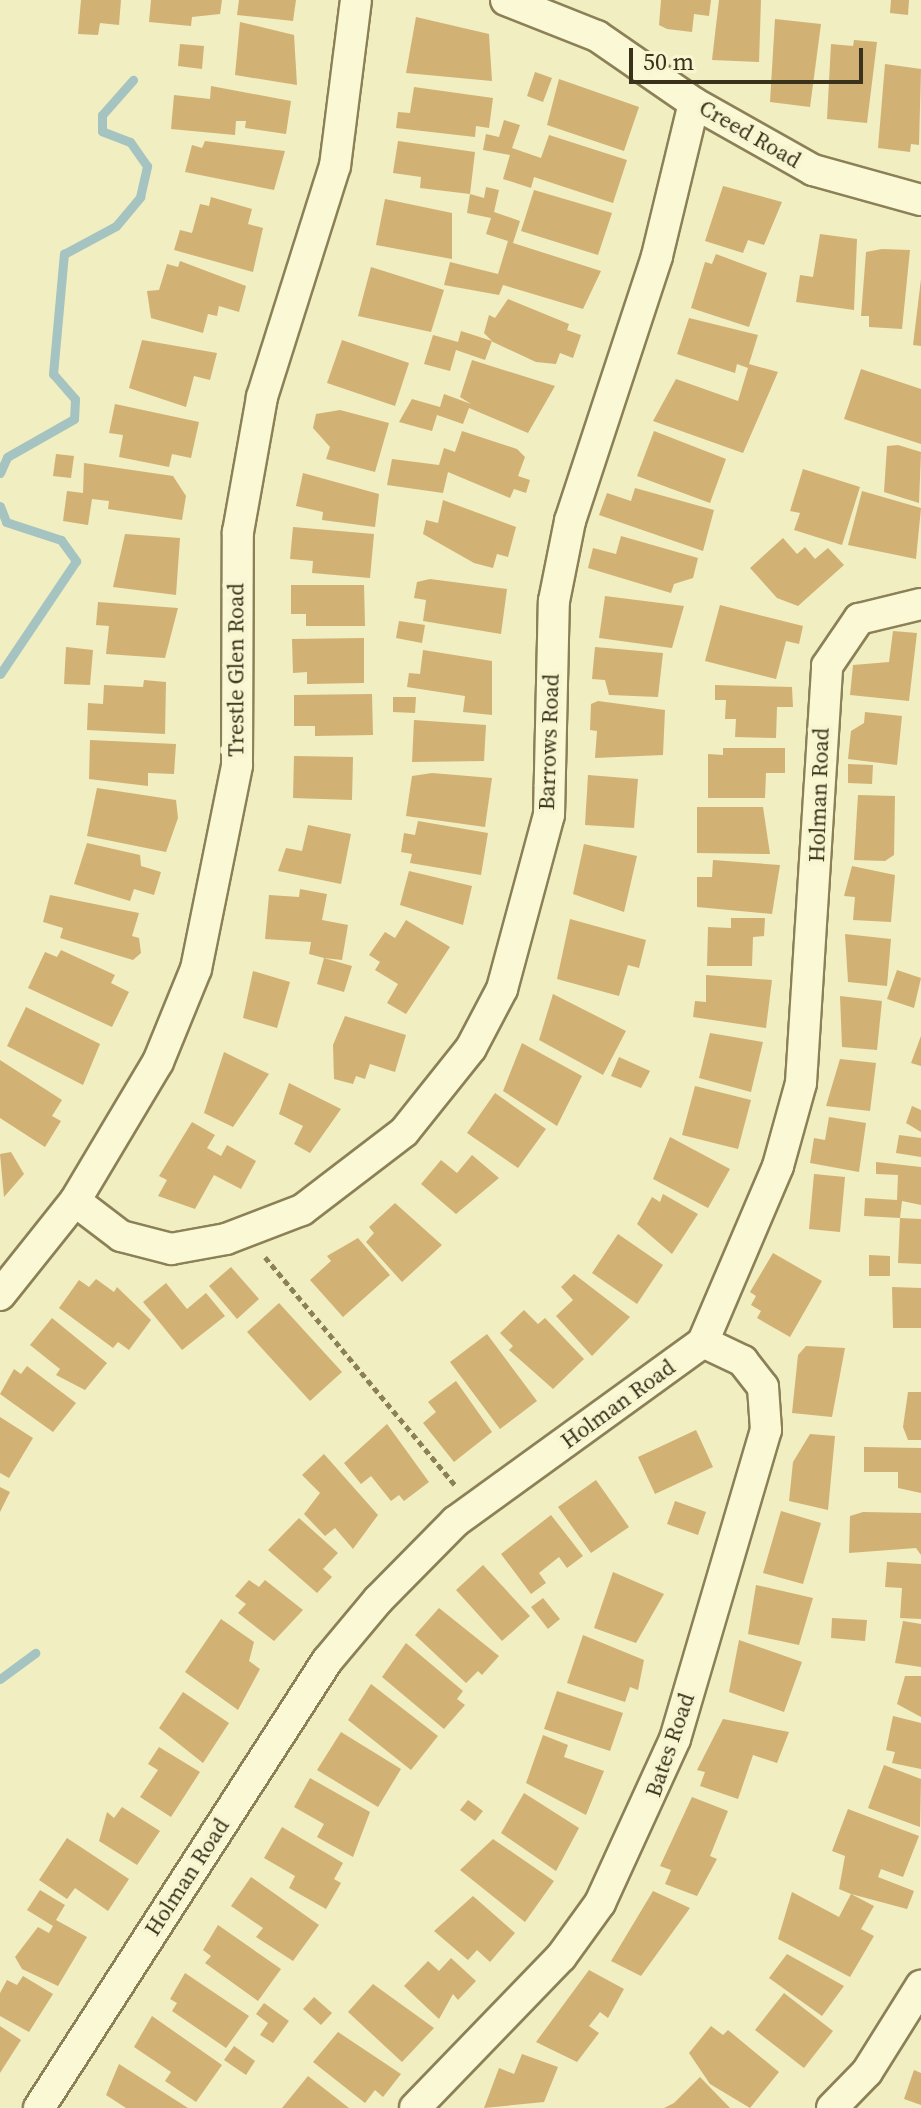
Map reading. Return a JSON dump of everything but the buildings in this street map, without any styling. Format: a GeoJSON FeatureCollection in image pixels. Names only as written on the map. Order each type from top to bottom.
{"type":"FeatureCollection","features":[{"type":"Feature","properties":{"kind":"street","name":"Trestle Glen Road"},"geometry":{"type":"LineString","coordinates":[[0,1295],[75,1201],[158,1062],[196,969],[237,765],[238,532],[262,397],[335,166],[356,0]]}},
{"type":"Feature","properties":{"kind":"street","name":"Creed Road"},"geometry":{"type":"LineString","coordinates":[[506,0],[597,36],[694,103],[813,170],[921,200]]}},
{"type":"Feature","properties":{"kind":"street","name":"Barrows Road"},"geometry":{"type":"LineString","coordinates":[[75,1201],[121,1236],[171,1249],[242,1234],[302,1210],[404,1132],[471,1048],[502,989],[549,815],[554,601],[570,521],[657,256],[694,103]]}},
{"type":"Feature","properties":{"kind":"street","name":"Holman Road"},"geometry":{"type":"LineString","coordinates":[[39,2108],[327,1661],[474,1509],[703,1342],[778,1166],[801,1083],[827,666],[859,619],[921,604]]}},
{"type":"Feature","properties":{"kind":"street","name":"Bates Road"},"geometry":{"type":"LineString","coordinates":[[415,2108],[561,1957],[600,1903],[675,1739],[766,1430],[763,1387],[743,1361],[703,1342]]}},
{"type":"Feature","properties":{"kind":"street"},"geometry":{"type":"LineString","coordinates":[[832,2108],[876,2060],[921,1986]]}},
{"type":"Feature","properties":{"kind":"path"},"geometry":{"type":"LineString","coordinates":[[242,1234],[294,1285],[474,1509]]}},
{"type":"Feature","properties":{"kind":"waterway"},"geometry":{"type":"LineString","coordinates":[[0,473],[7,457],[74,419],[75,399],[53,374],[64,254],[116,226],[140,197],[147,166],[130,142],[102,131],[102,115],[133,80]]}},
{"type":"Feature","properties":{"kind":"waterway"},"geometry":{"type":"LineString","coordinates":[[0,506],[6,522],[61,540],[76,561],[0,674]]}},
{"type":"Feature","properties":{"kind":"waterway"},"geometry":{"type":"LineString","coordinates":[[0,1679],[35,1653]]}}]}
